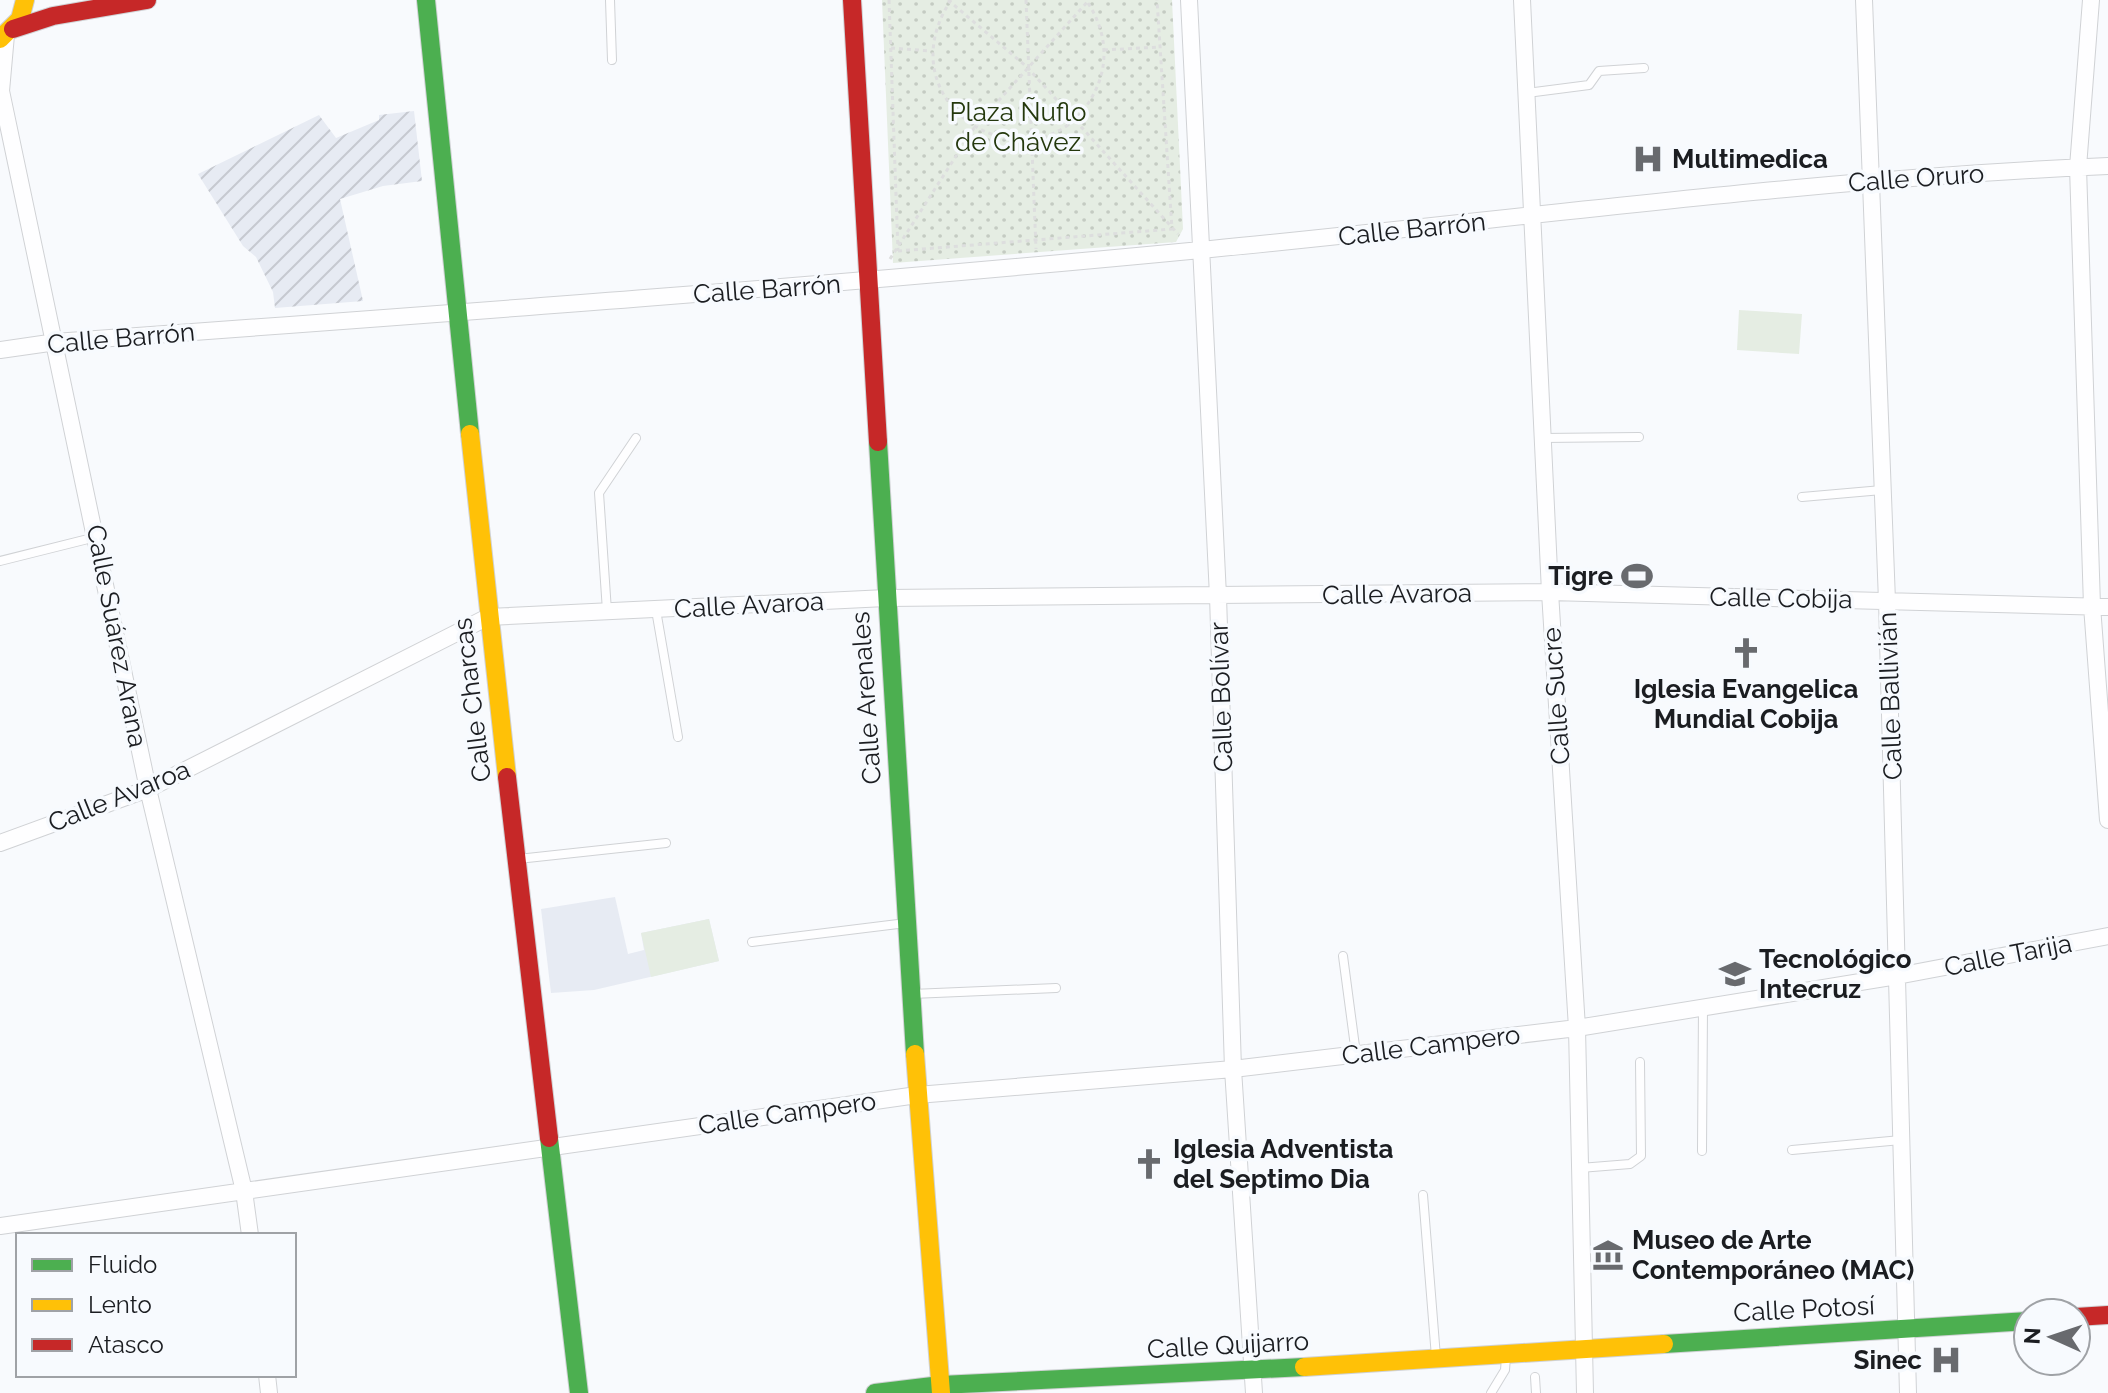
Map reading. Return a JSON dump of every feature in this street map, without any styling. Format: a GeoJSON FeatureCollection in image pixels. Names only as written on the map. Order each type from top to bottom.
{"type":"FeatureCollection","features":[{"type":"Feature","properties":{"kind":"street"},"geometry":{"type":"LineString","coordinates":[[7,34],[25,0]]}},
{"type":"Feature","properties":{"kind":"street"},"geometry":{"type":"LineString","coordinates":[[7,34],[53,16],[147,0]]}},
{"type":"Feature","properties":{"kind":"street","name":"Calle Charcas"},"geometry":{"type":"LineString","coordinates":[[426,0],[455,314],[488,617],[579,1393]]}},
{"type":"Feature","properties":{"kind":"street","name":"Calle Arenales"},"geometry":{"type":"LineString","coordinates":[[852,0],[917,1095],[941,1389]]}},
{"type":"Feature","properties":{"kind":"street","name":"Calle Bolívar"},"geometry":{"type":"LineString","coordinates":[[1189,0],[1204,250],[1233,1069],[1254,1393]]}},
{"type":"Feature","properties":{"kind":"street","name":"Calle Sucre"},"geometry":{"type":"LineString","coordinates":[[1522,0],[1550,592],[1577,1028],[1585,1393]]}},
{"type":"Feature","properties":{"kind":"street","name":"Calle Ballivián"},"geometry":{"type":"LineString","coordinates":[[1864,0],[1887,601],[1908,1393]]}},
{"type":"Feature","properties":{"kind":"street"},"geometry":{"type":"LineString","coordinates":[[2091,0],[2078,167],[2108,820]]}},
{"type":"Feature","properties":{"kind":"street","name":"Calle Suárez Arana"},"geometry":{"type":"LineString","coordinates":[[7,34],[1,91],[148,789],[244,1191],[250,1233]]}},
{"type":"Feature","properties":{"kind":"street","name":"Calle Oruro"},"geometry":{"type":"LineString","coordinates":[[1533,217],[1871,179],[2108,166]]}},
{"type":"Feature","properties":{"kind":"street","name":"Calle Barrón"},"geometry":{"type":"LineString","coordinates":[[0,350],[56,342],[867,282],[1533,217]]}},
{"type":"Feature","properties":{"kind":"street","name":"Calle Cobija"},"geometry":{"type":"LineString","coordinates":[[1550,592],[2100,606]]}},
{"type":"Feature","properties":{"kind":"street","name":"Calle Avaroa"},"geometry":{"type":"LineString","coordinates":[[0,843],[148,789],[488,617],[886,598],[1550,592]]}},
{"type":"Feature","properties":{"kind":"street","name":"Calle Tarija"},"geometry":{"type":"LineString","coordinates":[[1577,1028],[1897,976],[2108,936]]}},
{"type":"Feature","properties":{"kind":"street","name":"Calle Campero"},"geometry":{"type":"LineString","coordinates":[[1,1222],[244,1191],[917,1095],[1233,1069],[1577,1028]]}},
{"type":"Feature","properties":{"kind":"street","name":"Calle Potosí"},"geometry":{"type":"LineString","coordinates":[[1583,1347],[2012,1322]]}},
{"type":"Feature","properties":{"kind":"street","name":"Calle Quijarro"},"geometry":{"type":"LineString","coordinates":[[875,1393],[1583,1347]]}},
{"type":"Feature","properties":{"kind":"lane"},"geometry":{"type":"LineString","coordinates":[[610,0],[612,60]]}},
{"type":"Feature","properties":{"kind":"lane"},"geometry":{"type":"LineString","coordinates":[[1527,93],[1589,85],[1599,71],[1644,68]]}},
{"type":"Feature","properties":{"kind":"lane"},"geometry":{"type":"LineString","coordinates":[[1543,438],[1639,437]]}},
{"type":"Feature","properties":{"kind":"lane"},"geometry":{"type":"LineString","coordinates":[[607,612],[599,493],[636,438]]}},
{"type":"Feature","properties":{"kind":"lane"},"geometry":{"type":"LineString","coordinates":[[1802,497],[1883,489]]}},
{"type":"Feature","properties":{"kind":"lane"},"geometry":{"type":"LineString","coordinates":[[0,561],[97,537]]}},
{"type":"Feature","properties":{"kind":"lane"},"geometry":{"type":"LineString","coordinates":[[656,610],[678,737]]}},
{"type":"Feature","properties":{"kind":"lane"},"geometry":{"type":"LineString","coordinates":[[517,859],[666,843]]}},
{"type":"Feature","properties":{"kind":"lane"},"geometry":{"type":"LineString","coordinates":[[752,942],[907,923]]}},
{"type":"Feature","properties":{"kind":"lane"},"geometry":{"type":"LineString","coordinates":[[1343,956],[1356,1054]]}},
{"type":"Feature","properties":{"kind":"lane"},"geometry":{"type":"LineString","coordinates":[[911,994],[1056,988]]}},
{"type":"Feature","properties":{"kind":"lane"},"geometry":{"type":"LineString","coordinates":[[1702,1151],[1703,1007]]}},
{"type":"Feature","properties":{"kind":"lane"},"geometry":{"type":"LineString","coordinates":[[1579,1168],[1630,1164],[1641,1156],[1640,1062]]}},
{"type":"Feature","properties":{"kind":"lane"},"geometry":{"type":"LineString","coordinates":[[1792,1150],[1902,1140]]}},
{"type":"Feature","properties":{"kind":"lane"},"geometry":{"type":"LineString","coordinates":[[1423,1195],[1437,1357]]}},
{"type":"Feature","properties":{"kind":"lane"},"geometry":{"type":"LineString","coordinates":[[1491,1393],[1505,1370],[1506,1353]]}},
{"type":"Feature","properties":{"kind":"lane"},"geometry":{"type":"LineString","coordinates":[[1535,1377],[1536,1393]]}},
{"type":"Feature","properties":{"kind":"path"},"geometry":{"type":"LineString","coordinates":[[889,0],[898,251]]}},
{"type":"Feature","properties":{"kind":"path"},"geometry":{"type":"LineString","coordinates":[[898,251],[974,128],[1027,67],[1087,1],[1100,25],[1104,50],[1101,76],[1091,100],[1074,120],[1054,133],[1011,140],[974,128],[956,114],[943,95],[935,74],[932,51],[937,25],[950,0],[1027,67],[1074,120],[1172,229]]}},
{"type":"Feature","properties":{"kind":"path"},"geometry":{"type":"LineString","coordinates":[[1026,0],[1038,265]]}},
{"type":"Feature","properties":{"kind":"path"},"geometry":{"type":"LineString","coordinates":[[1157,0],[1172,229]]}},
{"type":"Feature","properties":{"kind":"path"},"geometry":{"type":"LineString","coordinates":[[1104,50],[1160,47]]}},
{"type":"Feature","properties":{"kind":"path"},"geometry":{"type":"LineString","coordinates":[[891,48],[932,51]]}},
{"type":"Feature","properties":{"kind":"path"},"geometry":{"type":"LineString","coordinates":[[898,251],[1172,229]]}},
{"type":"Feature","properties":{"kind":"shaded area"},"geometry":{"type":"Polygon","coordinates":[[[414,111],[422,181],[383,186],[340,199],[363,301],[275,308],[273,292],[256,257],[243,246],[198,174],[319,115],[336,138],[379,120],[379,115],[414,111]]]}},
{"type":"Feature","properties":{"kind":"shaded area"},"geometry":{"type":"Polygon","coordinates":[[[615,897],[628,954],[644,950],[641,933],[709,919],[719,961],[594,990],[551,993],[541,909],[615,897]]]}},
{"type":"Feature","properties":{"kind":"green space","name":"Plaza Ñuflo de Chávez"},"geometry":{"type":"Polygon","coordinates":[[[882,0],[1172,0],[1183,229],[1176,242],[893,263],[882,0]]]}},
{"type":"Feature","properties":{"kind":"green space"},"geometry":{"type":"Polygon","coordinates":[[[1739,310],[1802,314],[1799,354],[1737,350],[1739,310]]]}},
{"type":"Feature","properties":{"kind":"green space"},"geometry":{"type":"Polygon","coordinates":[[[709,919],[719,961],[651,977],[641,933],[709,919]]]}},
{"type":"Feature","properties":{"kind":"traffic: fast"},"geometry":{"type":"LineString","coordinates":[[426,0],[470,434]]}},
{"type":"Feature","properties":{"kind":"traffic: fast"},"geometry":{"type":"LineString","coordinates":[[878,442],[915,1054]]}},
{"type":"Feature","properties":{"kind":"traffic: fast"},"geometry":{"type":"LineString","coordinates":[[549,1138],[579,1393]]}},
{"type":"Feature","properties":{"kind":"traffic: fast"},"geometry":{"type":"LineString","coordinates":[[1664,1344],[2012,1322]]}},
{"type":"Feature","properties":{"kind":"traffic: fast"},"geometry":{"type":"LineString","coordinates":[[875,1393],[941,1385],[1304,1367]]}},
{"type":"Feature","properties":{"kind":"traffic: slow"},"geometry":{"type":"LineString","coordinates":[[0,39],[20,19],[25,0]]}},
{"type":"Feature","properties":{"kind":"traffic: slow"},"geometry":{"type":"LineString","coordinates":[[470,434],[507,777]]}},
{"type":"Feature","properties":{"kind":"traffic: slow"},"geometry":{"type":"LineString","coordinates":[[915,1054],[941,1393]]}},
{"type":"Feature","properties":{"kind":"traffic: slow"},"geometry":{"type":"LineString","coordinates":[[1304,1367],[1664,1344]]}},
{"type":"Feature","properties":{"kind":"traffic: jam"},"geometry":{"type":"LineString","coordinates":[[13,29],[53,16],[147,0]]}},
{"type":"Feature","properties":{"kind":"traffic: jam"},"geometry":{"type":"LineString","coordinates":[[852,0],[878,442]]}},
{"type":"Feature","properties":{"kind":"traffic: jam"},"geometry":{"type":"LineString","coordinates":[[507,777],[549,1138]]}},
{"type":"Feature","properties":{"kind":"traffic: jam"},"geometry":{"type":"LineString","coordinates":[[2092,1316],[2108,1315]]}},
{"type":"Feature","properties":{"kind":"place","name":"Multimedica"},"geometry":{"type":"Point","coordinates":[1648,159]}},
{"type":"Feature","properties":{"kind":"place","name":"Tigre"},"geometry":{"type":"Point","coordinates":[1637,576]}},
{"type":"Feature","properties":{"kind":"place","name":"Iglesia Evangelica Mundial Cobija"},"geometry":{"type":"Point","coordinates":[1746,653]}},
{"type":"Feature","properties":{"kind":"place","name":"Tecnológico Intecruz"},"geometry":{"type":"Point","coordinates":[1735,974]}},
{"type":"Feature","properties":{"kind":"place","name":"Iglesia Adventista del Septimo Dia"},"geometry":{"type":"Point","coordinates":[1149,1164]}},
{"type":"Feature","properties":{"kind":"place","name":"Museo de Arte Contemporáneo (MAC)"},"geometry":{"type":"Point","coordinates":[1608,1255]}},
{"type":"Feature","properties":{"kind":"place","name":"Sinec"},"geometry":{"type":"Point","coordinates":[1946,1360]}}]}
